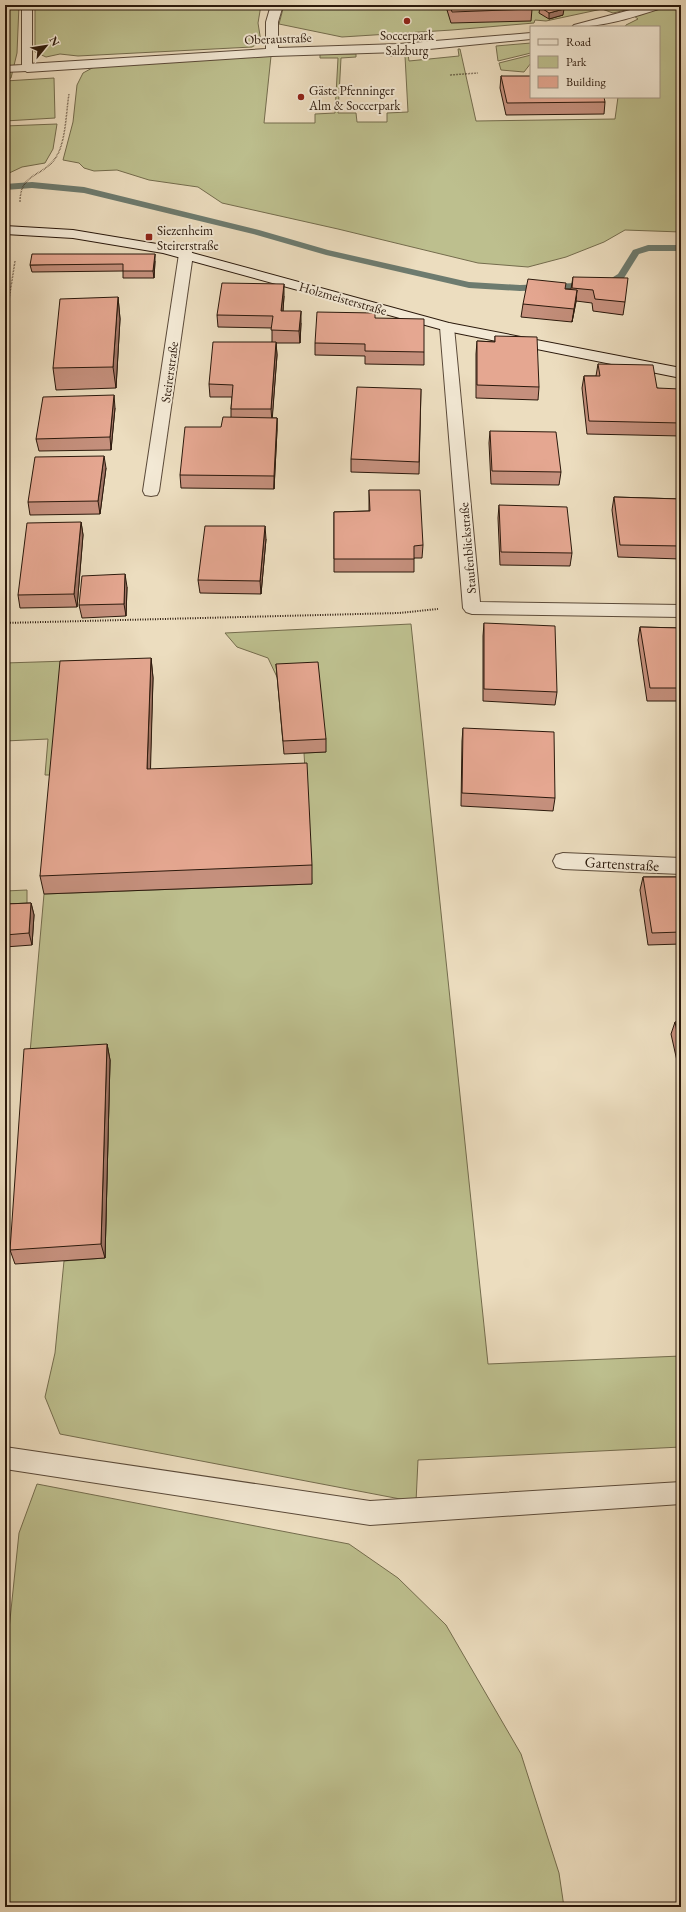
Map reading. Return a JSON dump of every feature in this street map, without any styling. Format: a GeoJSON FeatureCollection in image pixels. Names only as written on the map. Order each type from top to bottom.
{"type":"FeatureCollection","features":[{"type":"Feature","properties":{"kind":"street"},"geometry":{"type":"LineString","coordinates":[[272,52],[272,22],[277,5]]}},
{"type":"Feature","properties":{"kind":"street"},"geometry":{"type":"LineString","coordinates":[[582,26],[622,17],[661,5]]}},
{"type":"Feature","properties":{"kind":"street","name":"Oberaustraße"},"geometry":{"type":"LineString","coordinates":[[27,68],[272,52],[399,48],[530,36]]}},
{"type":"Feature","properties":{"kind":"street","name":"Holzmeisterstraße"},"geometry":{"type":"LineString","coordinates":[[12,230],[88,236],[186,254],[447,327],[681,373]]}},
{"type":"Feature","properties":{"kind":"street","name":"Steirerstraße"},"geometry":{"type":"LineString","coordinates":[[151,491],[186,254]]}},
{"type":"Feature","properties":{"kind":"street","name":"Staufenblickstraße"},"geometry":{"type":"LineString","coordinates":[[447,327],[472,608],[681,611]]}},
{"type":"Feature","properties":{"kind":"street","name":"Gartenstraße"},"geometry":{"type":"LineString","coordinates":[[563,861],[681,866]]}},
{"type":"Feature","properties":{"kind":"lane"},"geometry":{"type":"LineString","coordinates":[[27,68],[28,5]]}},
{"type":"Feature","properties":{"kind":"lane","name":"Oberaustraße"},"geometry":{"type":"LineString","coordinates":[[5,69],[27,68]]}},
{"type":"Feature","properties":{"kind":"lane"},"geometry":{"type":"LineString","coordinates":[[5,1458],[370,1513],[681,1493]]}},
{"type":"Feature","properties":{"kind":"path"},"geometry":{"type":"LineString","coordinates":[[19,195],[27,178],[44,169],[57,157],[65,120],[71,65]]}},
{"type":"Feature","properties":{"kind":"path"},"geometry":{"type":"LineString","coordinates":[[5,322],[12,230]]}},
{"type":"Feature","properties":{"kind":"path"},"geometry":{"type":"LineString","coordinates":[[5,623],[399,613],[433,609],[472,608]]}},
{"type":"Feature","properties":{"kind":"green space"},"geometry":{"type":"Polygon","coordinates":[[[5,5],[19,5],[17,53],[11,78],[5,80],[5,5]]]}},
{"type":"Feature","properties":{"kind":"green space"},"geometry":{"type":"Polygon","coordinates":[[[35,5],[261,5],[258,23],[261,42],[252,47],[78,56],[60,54],[46,57],[35,52],[35,5]]]}},
{"type":"Feature","properties":{"kind":"green space"},"geometry":{"type":"Polygon","coordinates":[[[284,5],[681,5],[681,232],[625,230],[604,242],[566,257],[528,267],[478,263],[222,203],[198,187],[149,180],[117,170],[94,171],[84,168],[79,163],[63,160],[73,122],[77,85],[83,73],[94,67],[271,56],[264,123],[315,123],[315,114],[335,113],[338,58],[320,58],[320,54],[356,54],[356,57],[341,58],[338,113],[356,113],[357,122],[387,122],[387,113],[408,112],[405,56],[389,56],[389,54],[408,54],[409,61],[459,56],[458,49],[460,49],[476,121],[615,119],[618,98],[660,98],[660,26],[626,26],[638,19],[626,10],[613,13],[602,9],[546,21],[535,20],[534,23],[342,37],[279,24],[284,5]]]}},
{"type":"Feature","properties":{"kind":"green space"},"geometry":{"type":"Polygon","coordinates":[[[530,43],[530,53],[498,61],[496,46],[530,43]]]}},
{"type":"Feature","properties":{"kind":"green space"},"geometry":{"type":"Polygon","coordinates":[[[530,55],[530,64],[524,72],[501,70],[499,63],[530,55]]]}},
{"type":"Feature","properties":{"kind":"green space"},"geometry":{"type":"Polygon","coordinates":[[[54,78],[55,118],[5,121],[5,81],[54,78]]]}},
{"type":"Feature","properties":{"kind":"green space"},"geometry":{"type":"Polygon","coordinates":[[[57,124],[53,149],[45,163],[22,167],[5,175],[5,126],[57,124]]]}},
{"type":"Feature","properties":{"kind":"green space"},"geometry":{"type":"Polygon","coordinates":[[[411,624],[488,1364],[681,1356],[681,1447],[418,1460],[416,1502],[60,1434],[45,1397],[55,1353],[64,1261],[105,1258],[110,1060],[29,1064],[44,894],[312,884],[304,753],[326,752],[277,677],[268,658],[237,647],[225,633],[411,624]]]}},
{"type":"Feature","properties":{"kind":"green space"},"geometry":{"type":"Polygon","coordinates":[[[99,660],[99,680],[55,775],[45,775],[48,739],[5,741],[5,663],[99,660]]]}},
{"type":"Feature","properties":{"kind":"green space"},"geometry":{"type":"Polygon","coordinates":[[[27,890],[27,915],[5,917],[5,891],[27,890]]]}},
{"type":"Feature","properties":{"kind":"green space"},"geometry":{"type":"Polygon","coordinates":[[[37,1484],[349,1544],[398,1578],[446,1625],[521,1754],[559,1873],[564,1907],[5,1907],[5,1639],[8,1639],[19,1533],[37,1484]]]}},
{"type":"Feature","properties":{"kind":"building"},"geometry":{"type":"Polygon","coordinates":[[[450,5],[530,5],[532,9],[452,12],[450,5]]]}},
{"type":"Feature","properties":{"kind":"building"},"geometry":{"type":"Polygon","coordinates":[[[546,5],[557,5],[564,9],[549,13],[540,7],[546,5]]]}},
{"type":"Feature","properties":{"kind":"building"},"geometry":{"type":"Polygon","coordinates":[[[501,76],[530,76],[530,98],[604,98],[605,102],[507,103],[501,76]]]}},
{"type":"Feature","properties":{"kind":"building"},"geometry":{"type":"Polygon","coordinates":[[[32,254],[155,254],[153,271],[123,271],[123,264],[30,265],[32,254]]]}},
{"type":"Feature","properties":{"kind":"building"},"geometry":{"type":"Polygon","coordinates":[[[573,277],[628,278],[625,302],[595,299],[593,290],[572,288],[573,277]]]}},
{"type":"Feature","properties":{"kind":"building"},"geometry":{"type":"Polygon","coordinates":[[[528,279],[566,283],[565,289],[577,290],[574,309],[523,304],[528,279]]]}},
{"type":"Feature","properties":{"kind":"building"},"geometry":{"type":"Polygon","coordinates":[[[222,283],[284,284],[281,311],[301,311],[299,331],[271,330],[273,316],[217,315],[222,283]]]}},
{"type":"Feature","properties":{"kind":"building"},"geometry":{"type":"Polygon","coordinates":[[[118,297],[113,367],[53,368],[60,299],[118,297]]]}},
{"type":"Feature","properties":{"kind":"building"},"geometry":{"type":"Polygon","coordinates":[[[317,312],[375,313],[375,318],[424,319],[424,352],[365,351],[365,344],[315,343],[317,312]]]}},
{"type":"Feature","properties":{"kind":"building"},"geometry":{"type":"Polygon","coordinates":[[[495,336],[537,337],[539,387],[477,385],[477,341],[495,342],[495,336]]]}},
{"type":"Feature","properties":{"kind":"building"},"geometry":{"type":"Polygon","coordinates":[[[213,342],[276,342],[271,409],[231,409],[233,385],[209,384],[213,342]]]}},
{"type":"Feature","properties":{"kind":"building"},"geometry":{"type":"Polygon","coordinates":[[[598,364],[653,365],[657,388],[680,389],[681,423],[589,421],[584,376],[600,376],[598,364]]]}},
{"type":"Feature","properties":{"kind":"building"},"geometry":{"type":"Polygon","coordinates":[[[357,387],[421,389],[419,462],[351,459],[357,387]]]}},
{"type":"Feature","properties":{"kind":"building"},"geometry":{"type":"Polygon","coordinates":[[[114,395],[110,437],[36,439],[43,397],[114,395]]]}},
{"type":"Feature","properties":{"kind":"building"},"geometry":{"type":"Polygon","coordinates":[[[223,417],[277,418],[274,476],[180,475],[185,427],[221,427],[223,417]]]}},
{"type":"Feature","properties":{"kind":"building"},"geometry":{"type":"Polygon","coordinates":[[[490,431],[556,432],[561,472],[492,471],[490,431]]]}},
{"type":"Feature","properties":{"kind":"building"},"geometry":{"type":"Polygon","coordinates":[[[104,456],[98,501],[28,502],[35,457],[104,456]]]}},
{"type":"Feature","properties":{"kind":"building"},"geometry":{"type":"Polygon","coordinates":[[[369,490],[420,490],[423,545],[414,546],[414,559],[334,559],[334,512],[370,511],[369,490]]]}},
{"type":"Feature","properties":{"kind":"building"},"geometry":{"type":"Polygon","coordinates":[[[614,497],[681,499],[681,546],[620,545],[614,497]]]}},
{"type":"Feature","properties":{"kind":"building"},"geometry":{"type":"Polygon","coordinates":[[[499,505],[567,507],[572,553],[501,552],[499,505]]]}},
{"type":"Feature","properties":{"kind":"building"},"geometry":{"type":"Polygon","coordinates":[[[81,522],[74,594],[18,595],[27,523],[81,522]]]}},
{"type":"Feature","properties":{"kind":"building"},"geometry":{"type":"Polygon","coordinates":[[[205,526],[265,526],[260,581],[198,580],[205,526]]]}},
{"type":"Feature","properties":{"kind":"building"},"geometry":{"type":"Polygon","coordinates":[[[125,574],[124,604],[79,605],[82,576],[125,574]]]}},
{"type":"Feature","properties":{"kind":"building"},"geometry":{"type":"Polygon","coordinates":[[[484,623],[555,626],[557,692],[484,689],[484,623]]]}},
{"type":"Feature","properties":{"kind":"building"},"geometry":{"type":"Polygon","coordinates":[[[640,627],[681,628],[681,688],[650,688],[640,627]]]}},
{"type":"Feature","properties":{"kind":"building"},"geometry":{"type":"Polygon","coordinates":[[[151,658],[147,769],[307,763],[312,865],[40,876],[60,661],[151,658]]]}},
{"type":"Feature","properties":{"kind":"building"},"geometry":{"type":"Polygon","coordinates":[[[318,662],[326,739],[283,741],[276,664],[318,662]]]}},
{"type":"Feature","properties":{"kind":"building"},"geometry":{"type":"Polygon","coordinates":[[[463,728],[554,732],[555,798],[462,793],[463,728]]]}},
{"type":"Feature","properties":{"kind":"building"},"geometry":{"type":"Polygon","coordinates":[[[643,877],[681,877],[681,932],[652,933],[643,877]]]}},
{"type":"Feature","properties":{"kind":"building"},"geometry":{"type":"Polygon","coordinates":[[[31,903],[29,933],[5,935],[5,904],[31,903]]]}},
{"type":"Feature","properties":{"kind":"building"},"geometry":{"type":"Polygon","coordinates":[[[675,1022],[681,1022],[681,1051],[675,1022]]]}},
{"type":"Feature","properties":{"kind":"building"},"geometry":{"type":"Polygon","coordinates":[[[107,1044],[101,1244],[10,1250],[24,1049],[107,1044]]]}},
{"type":"Feature","properties":{"kind":"waterway"},"geometry":{"type":"LineString","coordinates":[[5,187],[32,185],[84,190],[256,232],[326,252],[469,285],[520,288],[577,286],[613,281],[621,276],[636,252],[648,248],[681,248]]}},
{"type":"Feature","properties":{"kind":"place","name":"Soccerpark Salzburg"},"geometry":{"type":"Point","coordinates":[407,21]}},
{"type":"Feature","properties":{"kind":"place","name":"Gäste Pfenninger Alm & Soccerpark"},"geometry":{"type":"Point","coordinates":[301,97]}},
{"type":"Feature","properties":{"kind":"place","name":"Siezenheim Steirerstraße"},"geometry":{"type":"Point","coordinates":[149,237]}}]}
